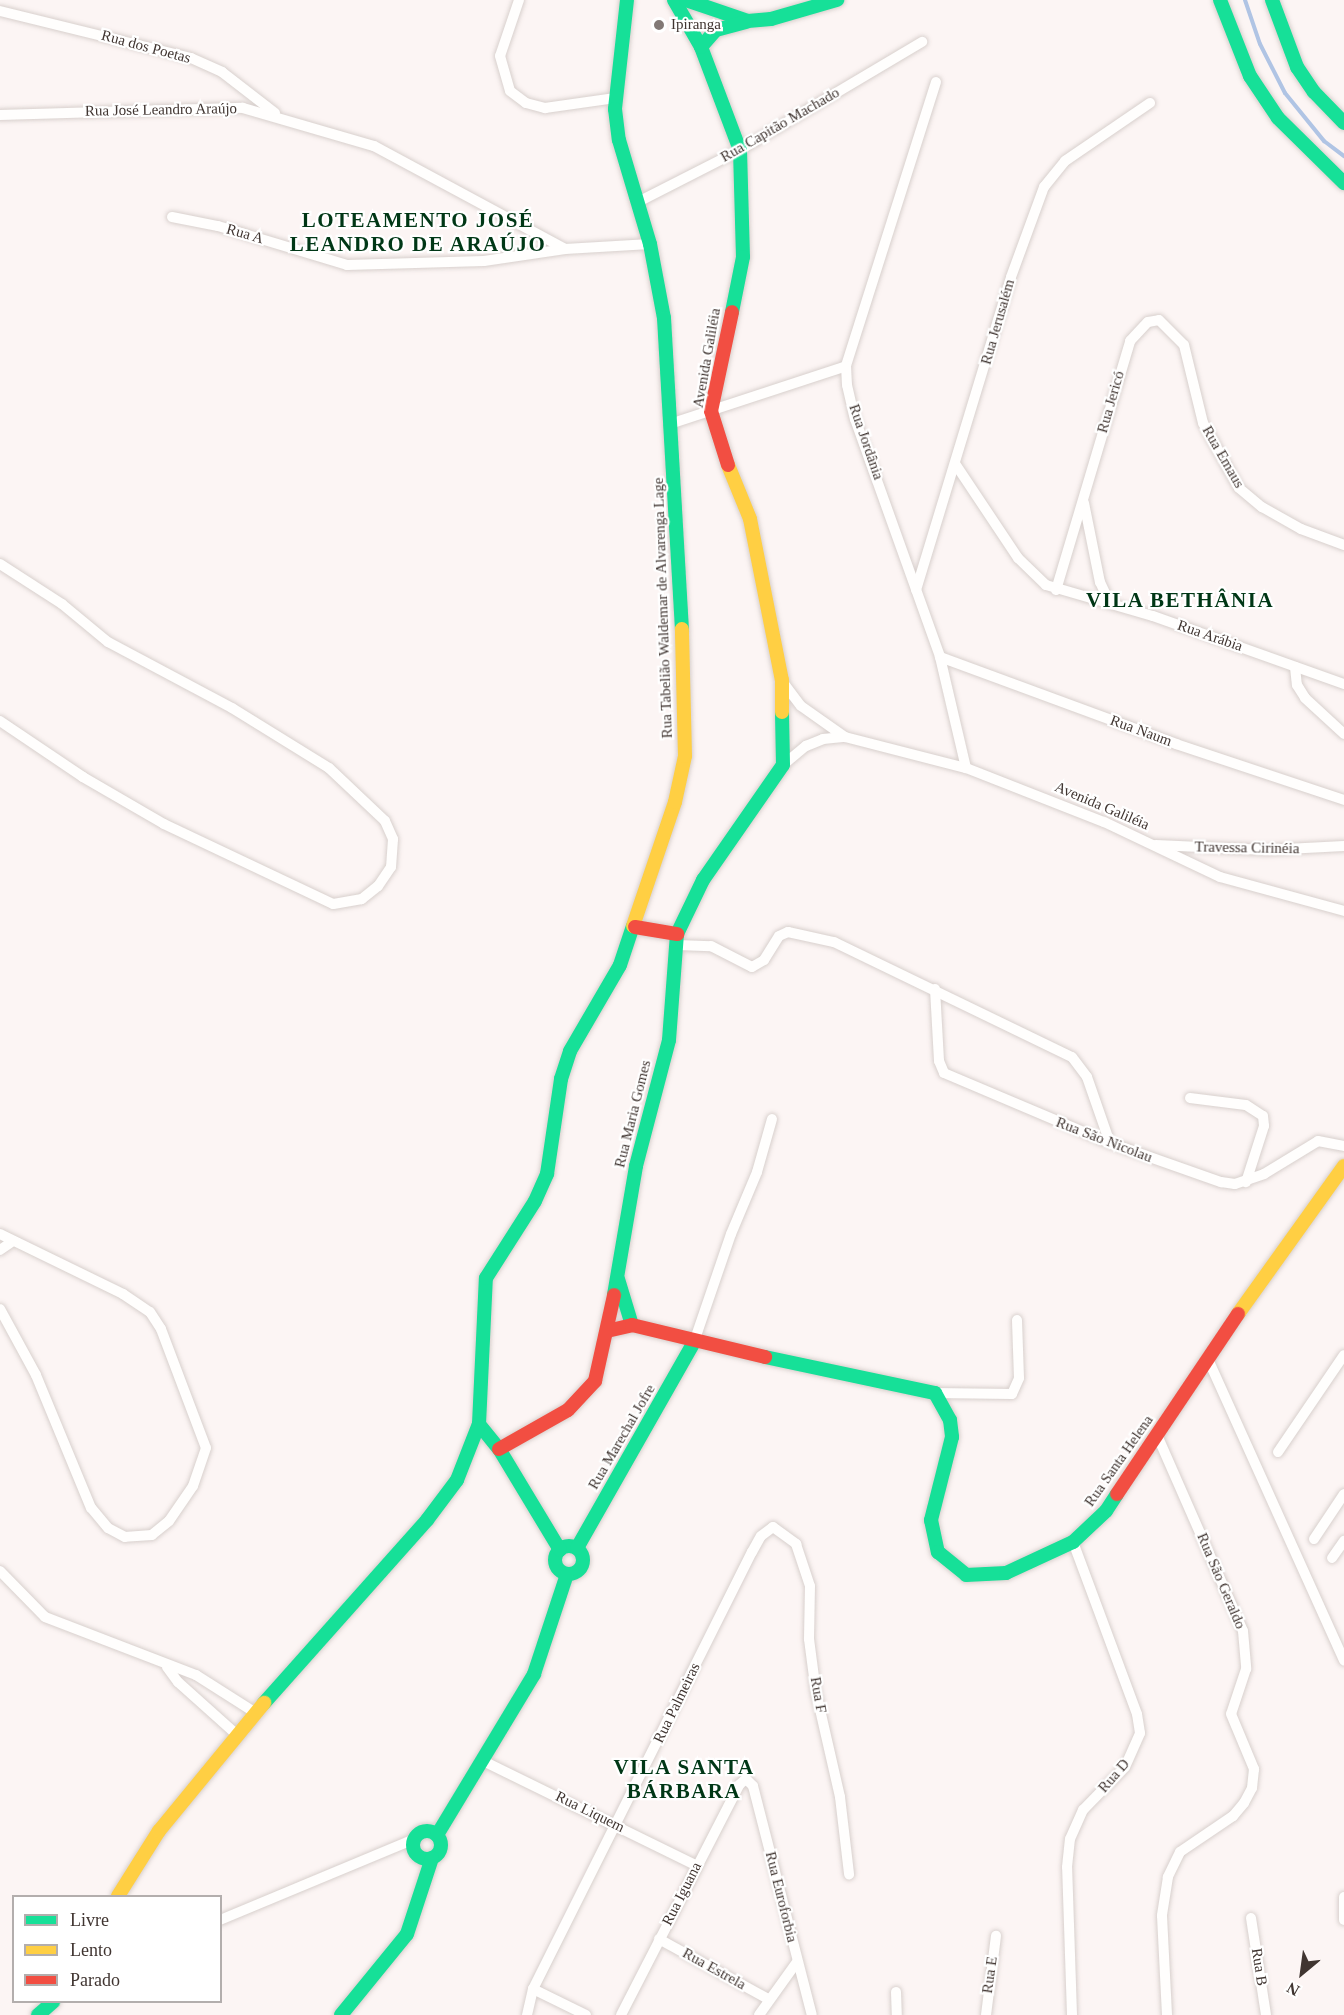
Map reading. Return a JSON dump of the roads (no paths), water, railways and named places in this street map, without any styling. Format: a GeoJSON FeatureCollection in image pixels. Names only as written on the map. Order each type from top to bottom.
{"type":"FeatureCollection","features":[{"type":"Feature","properties":{"kind":"street"},"geometry":{"type":"LineString","coordinates":[[519,0],[500,56],[510,91],[526,103],[545,108],[615,98]]}},
{"type":"Feature","properties":{"kind":"street","name":"Rua Tabelião Waldemar de Alvarenga Lage"},"geometry":{"type":"LineString","coordinates":[[119,1895],[159,1831],[236,1734],[427,1520],[457,1480],[479,1424],[486,1278],[535,1201],[547,1174],[561,1079],[570,1051],[620,965],[635,927],[685,756],[681,583],[664,318],[650,244],[619,140],[615,98],[627,0]]}},
{"type":"Feature","properties":{"kind":"street","name":"Avenida Galiléia"},"geometry":{"type":"LineString","coordinates":[[674,0],[701,46],[740,150],[743,257],[711,411],[724,454],[750,519],[782,680],[783,765]]}},
{"type":"Feature","properties":{"kind":"street"},"geometry":{"type":"LineString","coordinates":[[686,0],[748,21]]}},
{"type":"Feature","properties":{"kind":"street"},"geometry":{"type":"LineString","coordinates":[[701,46],[716,30],[748,21],[771,19],[837,0]]}},
{"type":"Feature","properties":{"kind":"street"},"geometry":{"type":"LineString","coordinates":[[1220,0],[1250,76],[1278,118],[1344,183]]}},
{"type":"Feature","properties":{"kind":"street"},"geometry":{"type":"LineString","coordinates":[[1272,0],[1297,67],[1314,92],[1344,123]]}},
{"type":"Feature","properties":{"kind":"street","name":"Rua dos Poetas"},"geometry":{"type":"LineString","coordinates":[[0,11],[191,58],[222,72],[278,116]]}},
{"type":"Feature","properties":{"kind":"street","name":"Rua Capitão Machado"},"geometry":{"type":"LineString","coordinates":[[636,203],[740,150],[922,42]]}},
{"type":"Feature","properties":{"kind":"street","name":"Rua Jordânia"},"geometry":{"type":"LineString","coordinates":[[936,82],[846,366],[855,419],[940,657],[966,768]]}},
{"type":"Feature","properties":{"kind":"street","name":"Rua Jerusalém"},"geometry":{"type":"LineString","coordinates":[[916,590],[956,465],[1011,277],[1044,187],[1065,161],[1149,103]]}},
{"type":"Feature","properties":{"kind":"street","name":"Rua José Leandro Araújo"},"geometry":{"type":"LineString","coordinates":[[0,115],[207,107],[243,108],[278,116],[374,146],[565,249]]}},
{"type":"Feature","properties":{"kind":"street","name":"Rua A"},"geometry":{"type":"LineString","coordinates":[[171,217],[251,236],[347,266],[484,261],[565,249]]}},
{"type":"Feature","properties":{"kind":"street"},"geometry":{"type":"LineString","coordinates":[[565,249],[650,244]]}},
{"type":"Feature","properties":{"kind":"street","name":"Rua Jericó"},"geometry":{"type":"LineString","coordinates":[[1056,590],[1130,341],[1139,328],[1158,320]]}},
{"type":"Feature","properties":{"kind":"street","name":"Rua Emaus"},"geometry":{"type":"LineString","coordinates":[[1158,320],[1184,345],[1203,423],[1239,488],[1300,529],[1344,545]]}},
{"type":"Feature","properties":{"kind":"street"},"geometry":{"type":"LineString","coordinates":[[670,424],[846,366]]}},
{"type":"Feature","properties":{"kind":"street","name":"Rua Arábia"},"geometry":{"type":"LineString","coordinates":[[956,465],[1018,558],[1037,579],[1056,590],[1110,603],[1344,684]]}},
{"type":"Feature","properties":{"kind":"street","name":"Rua Jericó"},"geometry":{"type":"LineString","coordinates":[[1083,500],[1100,582],[1110,603]]}},
{"type":"Feature","properties":{"kind":"street"},"geometry":{"type":"LineString","coordinates":[[0,564],[62,604],[108,642],[231,708],[329,768],[385,821],[393,839],[391,867],[378,886],[362,899],[333,904],[164,824],[83,777],[0,721]]}},
{"type":"Feature","properties":{"kind":"street","name":"Rua Naum"},"geometry":{"type":"LineString","coordinates":[[940,657],[1176,744],[1344,800]]}},
{"type":"Feature","properties":{"kind":"street"},"geometry":{"type":"LineString","coordinates":[[1295,667],[1297,685],[1305,698],[1344,734]]}},
{"type":"Feature","properties":{"kind":"street"},"geometry":{"type":"LineString","coordinates":[[782,680],[801,706],[845,737]]}},
{"type":"Feature","properties":{"kind":"street"},"geometry":{"type":"LineString","coordinates":[[783,765],[806,746],[823,739],[845,737]]}},
{"type":"Feature","properties":{"kind":"street","name":"Avenida Galiléia"},"geometry":{"type":"LineString","coordinates":[[845,737],[966,768],[1104,822],[1220,877],[1344,911]]}},
{"type":"Feature","properties":{"kind":"street","name":"Rua Maria Gomes"},"geometry":{"type":"LineString","coordinates":[[499,1449],[568,1410],[586,1392],[602,1362],[636,1166],[669,1040],[677,940],[704,880],[783,765]]}},
{"type":"Feature","properties":{"kind":"street","name":"Travessa Cirinéia"},"geometry":{"type":"LineString","coordinates":[[1150,844],[1267,850],[1344,846]]}},
{"type":"Feature","properties":{"kind":"street"},"geometry":{"type":"LineString","coordinates":[[635,927],[677,940],[711,946],[752,967],[764,960],[779,936],[800,933],[834,942],[1072,1057],[1087,1077],[1110,1143]]}},
{"type":"Feature","properties":{"kind":"street","name":"Rua São Nicolau"},"geometry":{"type":"LineString","coordinates":[[935,989],[939,1061],[944,1073],[1110,1143],[1221,1182],[1246,1182]]}},
{"type":"Feature","properties":{"kind":"street"},"geometry":{"type":"LineString","coordinates":[[1190,1098],[1246,1105],[1263,1116],[1264,1126],[1246,1182]]}},
{"type":"Feature","properties":{"kind":"street"},"geometry":{"type":"LineString","coordinates":[[694,1342],[731,1234],[757,1172],[772,1119]]}},
{"type":"Feature","properties":{"kind":"street"},"geometry":{"type":"LineString","coordinates":[[1246,1182],[1318,1141],[1344,1146]]}},
{"type":"Feature","properties":{"kind":"street","name":"Rua Santa Helena"},"geometry":{"type":"LineString","coordinates":[[935,1393],[951,1420],[952,1437],[932,1509],[932,1528],[938,1552],[966,1575],[982,1577],[1005,1573],[1072,1542],[1106,1511],[1207,1357],[1344,1166]]}},
{"type":"Feature","properties":{"kind":"street"},"geometry":{"type":"LineString","coordinates":[[0,1234],[123,1294],[150,1312],[161,1329],[206,1448],[193,1486],[169,1521],[152,1535],[125,1537],[108,1528],[91,1508],[36,1376],[0,1309]]}},
{"type":"Feature","properties":{"kind":"street"},"geometry":{"type":"LineString","coordinates":[[0,1250],[13,1241]]}},
{"type":"Feature","properties":{"kind":"street"},"geometry":{"type":"LineString","coordinates":[[616,1274],[632,1325]]}},
{"type":"Feature","properties":{"kind":"street"},"geometry":{"type":"LineString","coordinates":[[607,1331],[632,1325],[694,1342],[935,1393],[1012,1394],[1019,1378],[1017,1320]]}},
{"type":"Feature","properties":{"kind":"street","name":"Rua Marechal Jofre"},"geometry":{"type":"LineString","coordinates":[[577,1548],[694,1342]]}},
{"type":"Feature","properties":{"kind":"street"},"geometry":{"type":"LineString","coordinates":[[1278,1452],[1344,1355]]}},
{"type":"Feature","properties":{"kind":"street"},"geometry":{"type":"LineString","coordinates":[[1207,1357],[1344,1661]]}},
{"type":"Feature","properties":{"kind":"street"},"geometry":{"type":"LineString","coordinates":[[479,1424],[499,1449],[560,1550],[556,1565],[567,1574]]}},
{"type":"Feature","properties":{"kind":"street","name":"Rua São Geraldo"},"geometry":{"type":"LineString","coordinates":[[1157,1435],[1243,1631],[1246,1669],[1231,1714],[1234,1729],[1254,1769],[1252,1788],[1244,1803],[1233,1816],[1180,1852],[1168,1877],[1162,1916],[1167,2015]]}},
{"type":"Feature","properties":{"kind":"street"},"geometry":{"type":"LineString","coordinates":[[1314,1539],[1344,1494]]}},
{"type":"Feature","properties":{"kind":"street","name":"Rua Palmeiras"},"geometry":{"type":"LineString","coordinates":[[527,2015],[533,1989],[752,1552],[761,1536],[773,1527]]}},
{"type":"Feature","properties":{"kind":"street","name":"Rua F"},"geometry":{"type":"LineString","coordinates":[[773,1527],[796,1544],[810,1586],[809,1639],[816,1692],[840,1797],[849,1874]]}},
{"type":"Feature","properties":{"kind":"street","name":"Rua D"},"geometry":{"type":"LineString","coordinates":[[1072,1542],[1137,1714],[1140,1733],[1125,1767],[1083,1810],[1070,1839],[1067,1867],[1072,2015]]}},
{"type":"Feature","properties":{"kind":"street"},"geometry":{"type":"LineString","coordinates":[[1332,1558],[1344,1542]]}},
{"type":"Feature","properties":{"kind":"street"},"geometry":{"type":"LineString","coordinates":[[560,1550],[577,1548],[582,1555],[583,1565],[577,1572],[567,1574]]}},
{"type":"Feature","properties":{"kind":"street"},"geometry":{"type":"LineString","coordinates":[[0,1571],[45,1617],[212,1683],[254,1712]]}},
{"type":"Feature","properties":{"kind":"street"},"geometry":{"type":"LineString","coordinates":[[341,2015],[407,1934],[432,1858],[441,1848],[437,1834],[534,1674],[567,1574]]}},
{"type":"Feature","properties":{"kind":"street"},"geometry":{"type":"LineString","coordinates":[[167,1667],[178,1682],[236,1734]]}},
{"type":"Feature","properties":{"kind":"street","name":"Rua Liquem"},"geometry":{"type":"LineString","coordinates":[[482,1760],[616,1824],[697,1866]]}},
{"type":"Feature","properties":{"kind":"street","name":"Rua Iguana"},"geometry":{"type":"LineString","coordinates":[[621,2015],[739,1785],[749,1779]]}},
{"type":"Feature","properties":{"kind":"street","name":"Rua Euroforbia"},"geometry":{"type":"LineString","coordinates":[[749,1779],[812,2015]]}},
{"type":"Feature","properties":{"kind":"street"},"geometry":{"type":"LineString","coordinates":[[222,1919],[415,1839],[426,1831],[437,1834]]}},
{"type":"Feature","properties":{"kind":"street"},"geometry":{"type":"LineString","coordinates":[[415,1839],[419,1856],[432,1858]]}},
{"type":"Feature","properties":{"kind":"street"},"geometry":{"type":"LineString","coordinates":[[1344,1897],[1344,1920]]}},
{"type":"Feature","properties":{"kind":"street","name":"Rua B"},"geometry":{"type":"LineString","coordinates":[[1251,1918],[1266,2015]]}},
{"type":"Feature","properties":{"kind":"street","name":"Rua E"},"geometry":{"type":"LineString","coordinates":[[986,2015],[996,1936]]}},
{"type":"Feature","properties":{"kind":"street","name":"Rua Estrela"},"geometry":{"type":"LineString","coordinates":[[659,1939],[768,1999]]}},
{"type":"Feature","properties":{"kind":"street"},"geometry":{"type":"LineString","coordinates":[[759,2015],[768,1999],[797,1962]]}},
{"type":"Feature","properties":{"kind":"street"},"geometry":{"type":"LineString","coordinates":[[533,1989],[586,2015]]}},
{"type":"Feature","properties":{"kind":"street"},"geometry":{"type":"LineString","coordinates":[[896,1992],[897,2015]]}},
{"type":"Feature","properties":{"kind":"street"},"geometry":{"type":"LineString","coordinates":[[38,2015],[51,2003]]}},
{"type":"Feature","properties":{"kind":"waterway"},"geometry":{"type":"LineString","coordinates":[[1245,0],[1260,44],[1285,93],[1324,141],[1344,156]]}},
{"type":"Feature","properties":{"kind":"place","name":"Ipiranga"},"geometry":{"type":"Point","coordinates":[659,25]}},
{"type":"Feature","properties":{"kind":"district","name":"LOTEAMENTO JOSÉ LEANDRO DE ARAÚJO"},"geometry":{"type":"Point","coordinates":[418,232]}},
{"type":"Feature","properties":{"kind":"district","name":"VILA BETHÂNIA"},"geometry":{"type":"Point","coordinates":[1180,600]}},
{"type":"Feature","properties":{"kind":"district","name":"VILA SANTA BÁRBARA"},"geometry":{"type":"Point","coordinates":[684,1779]}}]}
